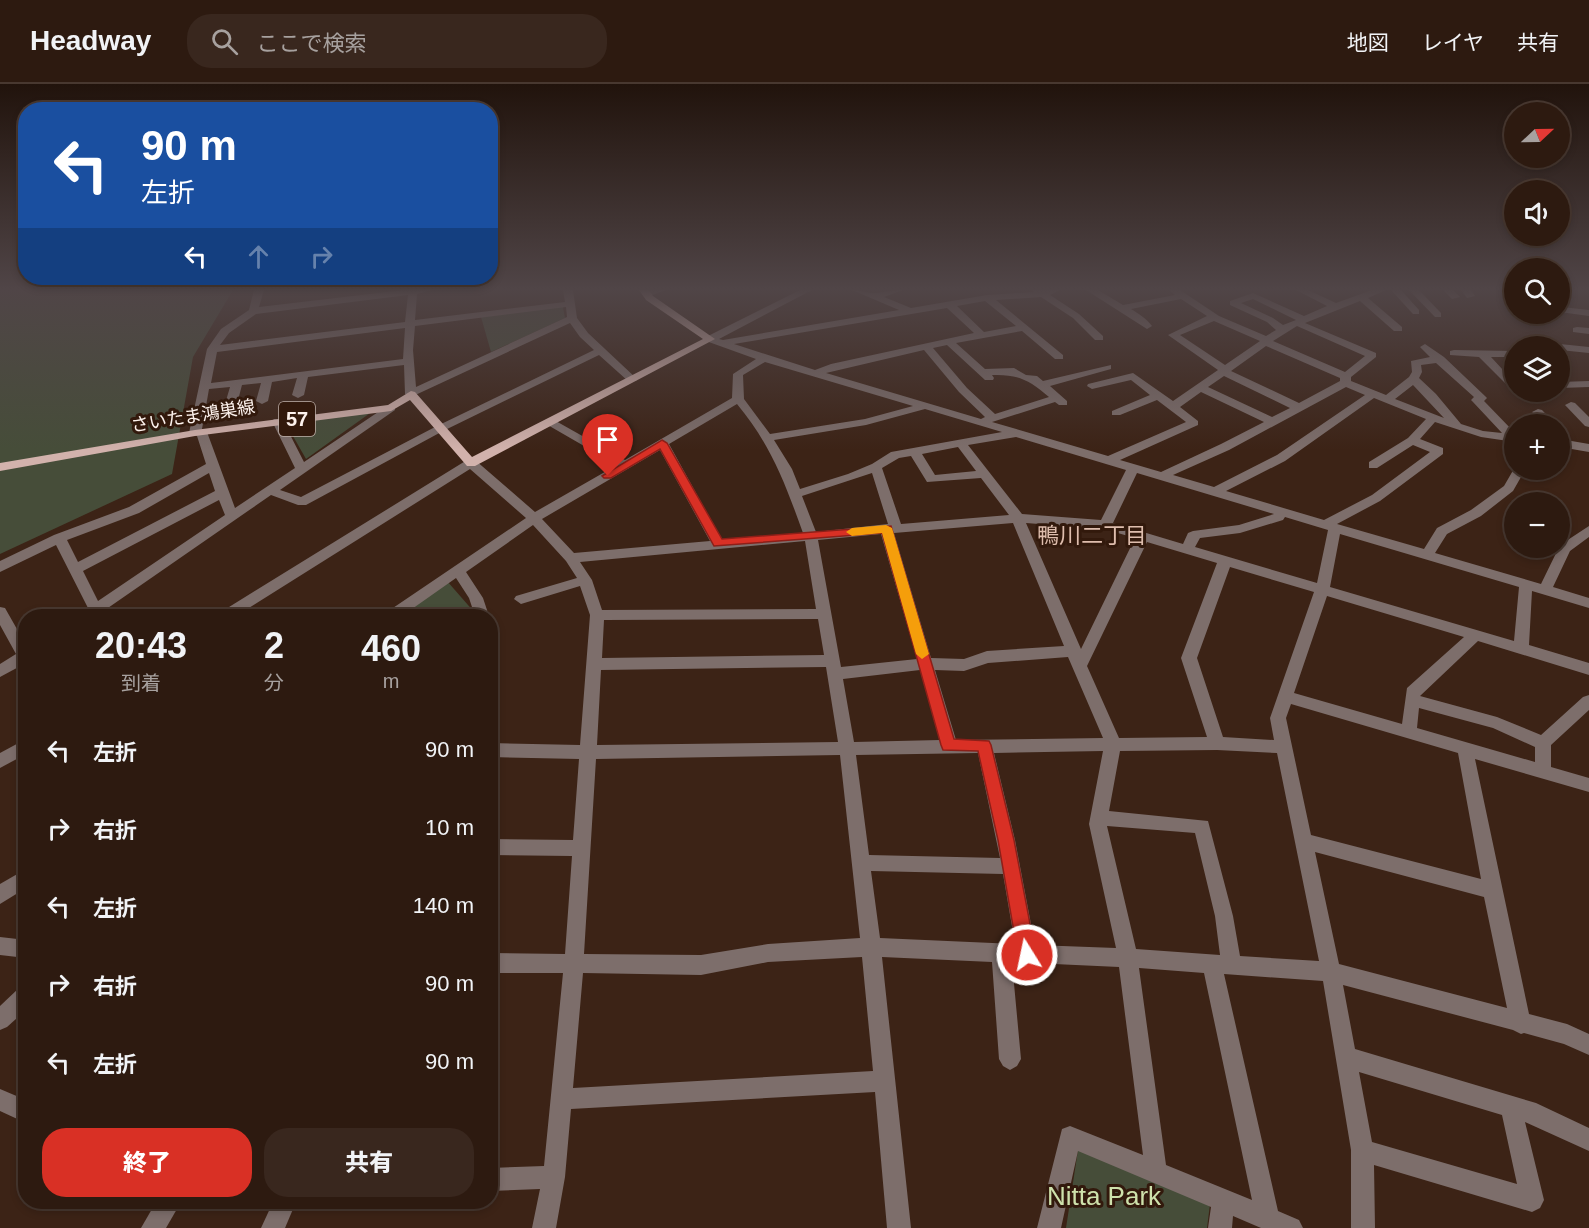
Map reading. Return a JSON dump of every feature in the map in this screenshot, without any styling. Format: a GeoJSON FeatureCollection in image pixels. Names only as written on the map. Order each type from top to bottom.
{"type":"FeatureCollection","features":[{"type":"Feature","properties":{"kind":"main road"},"geometry":{"type":"LineString","coordinates":[[411,394],[439,429],[471,463],[632,379],[710,343]]}},
{"type":"Feature","properties":{"kind":"main road","name":"さいたま鴻巣線"},"geometry":{"type":"LineString","coordinates":[[0,467],[198,432],[391,408],[411,394]]}},
{"type":"Feature","properties":{"kind":"street"},"geometry":{"type":"LineString","coordinates":[[216,343],[212,349],[203,387],[198,432],[232,516]]}},
{"type":"Feature","properties":{"kind":"street"},"geometry":{"type":"LineString","coordinates":[[212,349],[259,343]]}},
{"type":"Feature","properties":{"kind":"street"},"geometry":{"type":"LineString","coordinates":[[410,343],[411,394],[519,343]]}},
{"type":"Feature","properties":{"kind":"street"},"geometry":{"type":"LineString","coordinates":[[593,343],[632,379]]}},
{"type":"Feature","properties":{"kind":"street"},"geometry":{"type":"LineString","coordinates":[[722,343],[764,358],[1589,603]]}},
{"type":"Feature","properties":{"kind":"street"},"geometry":{"type":"LineString","coordinates":[[816,373],[943,343]]}},
{"type":"Feature","properties":{"kind":"street"},"geometry":{"type":"LineString","coordinates":[[951,343],[992,380]]}},
{"type":"Feature","properties":{"kind":"street"},"geometry":{"type":"LineString","coordinates":[[1043,343],[1059,357]]}},
{"type":"Feature","properties":{"kind":"street"},"geometry":{"type":"LineString","coordinates":[[1185,343],[1225,372],[1300,408]]}},
{"type":"Feature","properties":{"kind":"street"},"geometry":{"type":"LineString","coordinates":[[1174,406],[1264,343]]}},
{"type":"Feature","properties":{"kind":"street"},"geometry":{"type":"LineString","coordinates":[[1272,343],[1387,400],[1481,434],[1504,437]]}},
{"type":"Feature","properties":{"kind":"street"},"geometry":{"type":"LineString","coordinates":[[1161,476],[1300,408],[1345,379],[1372,355],[1347,343]]}},
{"type":"Feature","properties":{"kind":"street"},"geometry":{"type":"LineString","coordinates":[[927,347],[963,390],[993,418]]}},
{"type":"Feature","properties":{"kind":"street"},"geometry":{"type":"LineString","coordinates":[[1425,347],[1480,398],[1476,400],[1504,428]]}},
{"type":"Feature","properties":{"kind":"street"},"geometry":{"type":"LineString","coordinates":[[271,491],[302,502],[439,429],[601,351]]}},
{"type":"Feature","properties":{"kind":"street"},"geometry":{"type":"LineString","coordinates":[[1454,353],[1504,354]]}},
{"type":"Feature","properties":{"kind":"street"},"geometry":{"type":"LineString","coordinates":[[1481,353],[1504,376]]}},
{"type":"Feature","properties":{"kind":"street"},"geometry":{"type":"LineString","coordinates":[[764,358],[738,374],[738,399],[755,419],[786,470],[811,536],[847,747],[902,1226]]}},
{"type":"Feature","properties":{"kind":"street"},"geometry":{"type":"LineString","coordinates":[[1387,400],[1413,379],[1417,372],[1415,363],[1440,359]]}},
{"type":"Feature","properties":{"kind":"street"},"geometry":{"type":"LineString","coordinates":[[203,387],[409,361]]}},
{"type":"Feature","properties":{"kind":"street"},"geometry":{"type":"LineString","coordinates":[[1042,385],[1107,367]]}},
{"type":"Feature","properties":{"kind":"street"},"geometry":{"type":"LineString","coordinates":[[345,383],[346,369]]}},
{"type":"Feature","properties":{"kind":"street"},"geometry":{"type":"LineString","coordinates":[[980,422],[1060,400],[1033,378],[1024,378],[1014,371],[982,372]]}},
{"type":"Feature","properties":{"kind":"street"},"geometry":{"type":"LineString","coordinates":[[298,395],[303,375]]}},
{"type":"Feature","properties":{"kind":"street"},"geometry":{"type":"LineString","coordinates":[[1092,386],[1133,376],[1194,423],[1109,460]]}},
{"type":"Feature","properties":{"kind":"street"},"geometry":{"type":"LineString","coordinates":[[262,401],[267,379]]}},
{"type":"Feature","properties":{"kind":"street"},"geometry":{"type":"LineString","coordinates":[[1413,379],[1432,396],[1456,426]]}},
{"type":"Feature","properties":{"kind":"street"},"geometry":{"type":"LineString","coordinates":[[231,404],[237,383]]}},
{"type":"Feature","properties":{"kind":"street"},"geometry":{"type":"LineString","coordinates":[[1570,385],[1589,384]]}},
{"type":"Feature","properties":{"kind":"street"},"geometry":{"type":"LineString","coordinates":[[1202,388],[1273,422]]}},
{"type":"Feature","properties":{"kind":"street"},"geometry":{"type":"LineString","coordinates":[[1215,492],[1281,458],[1373,394]]}},
{"type":"Feature","properties":{"kind":"street"},"geometry":{"type":"LineString","coordinates":[[1116,413],[1159,395]]}},
{"type":"Feature","properties":{"kind":"street"},"geometry":{"type":"LineString","coordinates":[[402,609],[534,518],[738,399]]}},
{"type":"Feature","properties":{"kind":"street"},"geometry":{"type":"LineString","coordinates":[[1571,405],[1589,424]]}},
{"type":"Feature","properties":{"kind":"street"},"geometry":{"type":"LineString","coordinates":[[766,438],[866,422],[926,406]]}},
{"type":"Feature","properties":{"kind":"street"},"geometry":{"type":"LineString","coordinates":[[103,609],[232,516],[391,408]]}},
{"type":"Feature","properties":{"kind":"street"},"geometry":{"type":"LineString","coordinates":[[1373,465],[1412,440],[1433,418]]}},
{"type":"Feature","properties":{"kind":"street"},"geometry":{"type":"LineString","coordinates":[[278,421],[302,468]]}},
{"type":"Feature","properties":{"kind":"street"},"geometry":{"type":"LineString","coordinates":[[550,422],[626,465]]}},
{"type":"Feature","properties":{"kind":"street"},"geometry":{"type":"LineString","coordinates":[[795,494],[876,467],[896,455],[1017,433]]}},
{"type":"Feature","properties":{"kind":"street"},"geometry":{"type":"LineString","coordinates":[[1330,526],[1376,498],[1439,451],[1412,440]]}},
{"type":"Feature","properties":{"kind":"street"},"geometry":{"type":"LineString","coordinates":[[662,443],[718,544]]}},
{"type":"Feature","properties":{"kind":"street"},"geometry":{"type":"LineString","coordinates":[[1570,443],[1589,448]]}},
{"type":"Feature","properties":{"kind":"street"},"geometry":{"type":"LineString","coordinates":[[961,444],[1018,518],[1113,743],[1098,824],[1128,958],[1156,1172]]}},
{"type":"Feature","properties":{"kind":"street"},"geometry":{"type":"LineString","coordinates":[[915,452],[932,479],[985,474]]}},
{"type":"Feature","properties":{"kind":"street"},"geometry":{"type":"LineString","coordinates":[[237,609],[471,463],[534,518],[571,558],[585,580],[597,615],[589,752],[562,1099],[554,1177],[544,1228]]}},
{"type":"Feature","properties":{"kind":"street"},"geometry":{"type":"LineString","coordinates":[[0,567],[59,538],[134,510],[212,466]]}},
{"type":"Feature","properties":{"kind":"street"},"geometry":{"type":"LineString","coordinates":[[876,467],[925,664],[949,745]]}},
{"type":"Feature","properties":{"kind":"street"},"geometry":{"type":"LineString","coordinates":[[1105,525],[1133,468]]}},
{"type":"Feature","properties":{"kind":"street"},"geometry":{"type":"LineString","coordinates":[[1427,555],[1442,531],[1476,513],[1509,489],[1514,480]]}},
{"type":"Feature","properties":{"kind":"street"},"geometry":{"type":"LineString","coordinates":[[75,569],[222,493]]}},
{"type":"Feature","properties":{"kind":"street"},"geometry":{"type":"LineString","coordinates":[[1188,549],[1193,536],[1198,534],[1240,528],[1278,517],[1282,512]]}},
{"type":"Feature","properties":{"kind":"street"},"geometry":{"type":"LineString","coordinates":[[571,558],[1018,518],[1105,525],[1589,669]]}},
{"type":"Feature","properties":{"kind":"street"},"geometry":{"type":"LineString","coordinates":[[1330,526],[1322,590],[1278,718],[1331,972],[1362,1150],[1363,1228]]}},
{"type":"Feature","properties":{"kind":"street"},"geometry":{"type":"LineString","coordinates":[[1545,590],[1565,548],[1589,530]]}},
{"type":"Feature","properties":{"kind":"street"},"geometry":{"type":"LineString","coordinates":[[1077,658],[1143,536]]}},
{"type":"Feature","properties":{"kind":"street"},"geometry":{"type":"LineString","coordinates":[[59,538],[94,609]]}},
{"type":"Feature","properties":{"kind":"street"},"geometry":{"type":"LineString","coordinates":[[1217,743],[1189,658],[1225,561]]}},
{"type":"Feature","properties":{"kind":"street"},"geometry":{"type":"LineString","coordinates":[[458,570],[476,598],[480,609]]}},
{"type":"Feature","properties":{"kind":"street"},"geometry":{"type":"LineString","coordinates":[[521,599],[585,580]]}},
{"type":"Feature","properties":{"kind":"street"},"geometry":{"type":"LineString","coordinates":[[1521,648],[1526,584]]}},
{"type":"Feature","properties":{"kind":"street"},"geometry":{"type":"LineString","coordinates":[[0,612],[18,644]]}},
{"type":"Feature","properties":{"kind":"street"},"geometry":{"type":"LineString","coordinates":[[597,615],[824,614]]}},
{"type":"Feature","properties":{"kind":"street"},"geometry":{"type":"LineString","coordinates":[[1409,732],[1412,692],[1476,635]]}},
{"type":"Feature","properties":{"kind":"street"},"geometry":{"type":"LineString","coordinates":[[594,664],[833,667],[964,665],[987,657],[1077,658]]}},
{"type":"Feature","properties":{"kind":"street"},"geometry":{"type":"LineString","coordinates":[[0,671],[18,660]]}},
{"type":"Feature","properties":{"kind":"street"},"geometry":{"type":"LineString","coordinates":[[1287,697],[1589,785]]}},
{"type":"Feature","properties":{"kind":"street"},"geometry":{"type":"LineString","coordinates":[[1412,700],[1497,723],[1543,743]]}},
{"type":"Feature","properties":{"kind":"street"},"geometry":{"type":"LineString","coordinates":[[1543,771],[1543,743],[1589,700]]}},
{"type":"Feature","properties":{"kind":"street"},"geometry":{"type":"LineString","coordinates":[[498,750],[589,752],[1113,743],[1217,743],[1283,747]]}},
{"type":"Feature","properties":{"kind":"street"},"geometry":{"type":"LineString","coordinates":[[984,745],[1011,866],[1027,955]]}},
{"type":"Feature","properties":{"kind":"street"},"geometry":{"type":"LineString","coordinates":[[0,761],[18,749]]}},
{"type":"Feature","properties":{"kind":"street"},"geometry":{"type":"LineString","coordinates":[[1465,749],[1492,891],[1521,1024]]}},
{"type":"Feature","properties":{"kind":"street"},"geometry":{"type":"LineString","coordinates":[[1099,819],[1202,826],[1224,916],[1222,964],[1268,1219]]}},
{"type":"Feature","properties":{"kind":"street"},"geometry":{"type":"LineString","coordinates":[[1303,841],[1492,891]]}},
{"type":"Feature","properties":{"kind":"street"},"geometry":{"type":"LineString","coordinates":[[498,847],[582,848]]}},
{"type":"Feature","properties":{"kind":"street"},"geometry":{"type":"LineString","coordinates":[[861,863],[1011,866]]}},
{"type":"Feature","properties":{"kind":"street"},"geometry":{"type":"LineString","coordinates":[[0,895],[18,883]]}},
{"type":"Feature","properties":{"kind":"street"},"geometry":{"type":"LineString","coordinates":[[0,946],[18,948]]}},
{"type":"Feature","properties":{"kind":"street"},"geometry":{"type":"LineString","coordinates":[[498,963],[701,965],[768,953],[871,947],[1128,958],[1331,972],[1521,1024],[1567,1034],[1589,1045]]}},
{"type":"Feature","properties":{"kind":"street"},"geometry":{"type":"LineString","coordinates":[[1001,953],[1010,1059]]}},
{"type":"Feature","properties":{"kind":"street"},"geometry":{"type":"LineString","coordinates":[[0,1020],[18,1003]]}},
{"type":"Feature","properties":{"kind":"street"},"geometry":{"type":"LineString","coordinates":[[1346,1057],[1536,1114],[1589,1140]]}},
{"type":"Feature","properties":{"kind":"street"},"geometry":{"type":"LineString","coordinates":[[562,1099],[884,1081]]}},
{"type":"Feature","properties":{"kind":"street"},"geometry":{"type":"LineString","coordinates":[[0,1100],[18,1108]]}},
{"type":"Feature","properties":{"kind":"street"},"geometry":{"type":"LineString","coordinates":[[1362,1150],[1532,1200],[1511,1107]]}},
{"type":"Feature","properties":{"kind":"street"},"geometry":{"type":"LineString","coordinates":[[1049,1228],[1070,1137],[1291,1228]]}},
{"type":"Feature","properties":{"kind":"street"},"geometry":{"type":"LineString","coordinates":[[498,1180],[554,1177]]}},
{"type":"Feature","properties":{"kind":"street"},"geometry":{"type":"LineString","coordinates":[[1220,1228],[1223,1200]]}},
{"type":"Feature","properties":{"kind":"street"},"geometry":{"type":"LineString","coordinates":[[153,1228],[165,1209]]}},
{"type":"Feature","properties":{"kind":"street"},"geometry":{"type":"LineString","coordinates":[[273,1228],[282,1209]]}},
{"type":"Feature","properties":{"kind":"green space"},"geometry":{"type":"Polygon","coordinates":[[[0,343],[201,343],[193,357],[172,474],[0,554],[0,343]]]}},
{"type":"Feature","properties":{"kind":"green space"},"geometry":{"type":"Polygon","coordinates":[[[489,343],[510,343],[491,352],[489,343]]]}},
{"type":"Feature","properties":{"kind":"green space"},"geometry":{"type":"Polygon","coordinates":[[[373,411],[306,459],[285,422],[373,411]]]}},
{"type":"Feature","properties":{"kind":"green space"},"geometry":{"type":"Polygon","coordinates":[[[447,581],[472,609],[410,609],[447,581]]]}},
{"type":"Feature","properties":{"kind":"green space","name":"Nitta Park"},"geometry":{"type":"Polygon","coordinates":[[[1078,1150],[1210,1204],[1207,1228],[1066,1228],[1078,1150]]]}},
{"type":"Feature","properties":{"kind":"slow traffic"},"geometry":{"type":"LineString","coordinates":[[852,532],[886,528],[922,654]]}},
{"type":"Feature","properties":{"kind":"district","name":"鴨川二丁目"},"geometry":{"type":"Point","coordinates":[1092,535]}},
{"type":"Feature","properties":{"kind":"route"},"geometry":{"type":"LineString","coordinates":[[608,476],[662,443],[718,544],[886,528],[949,745],[984,745],[1006,840],[1027,955]]}}]}
